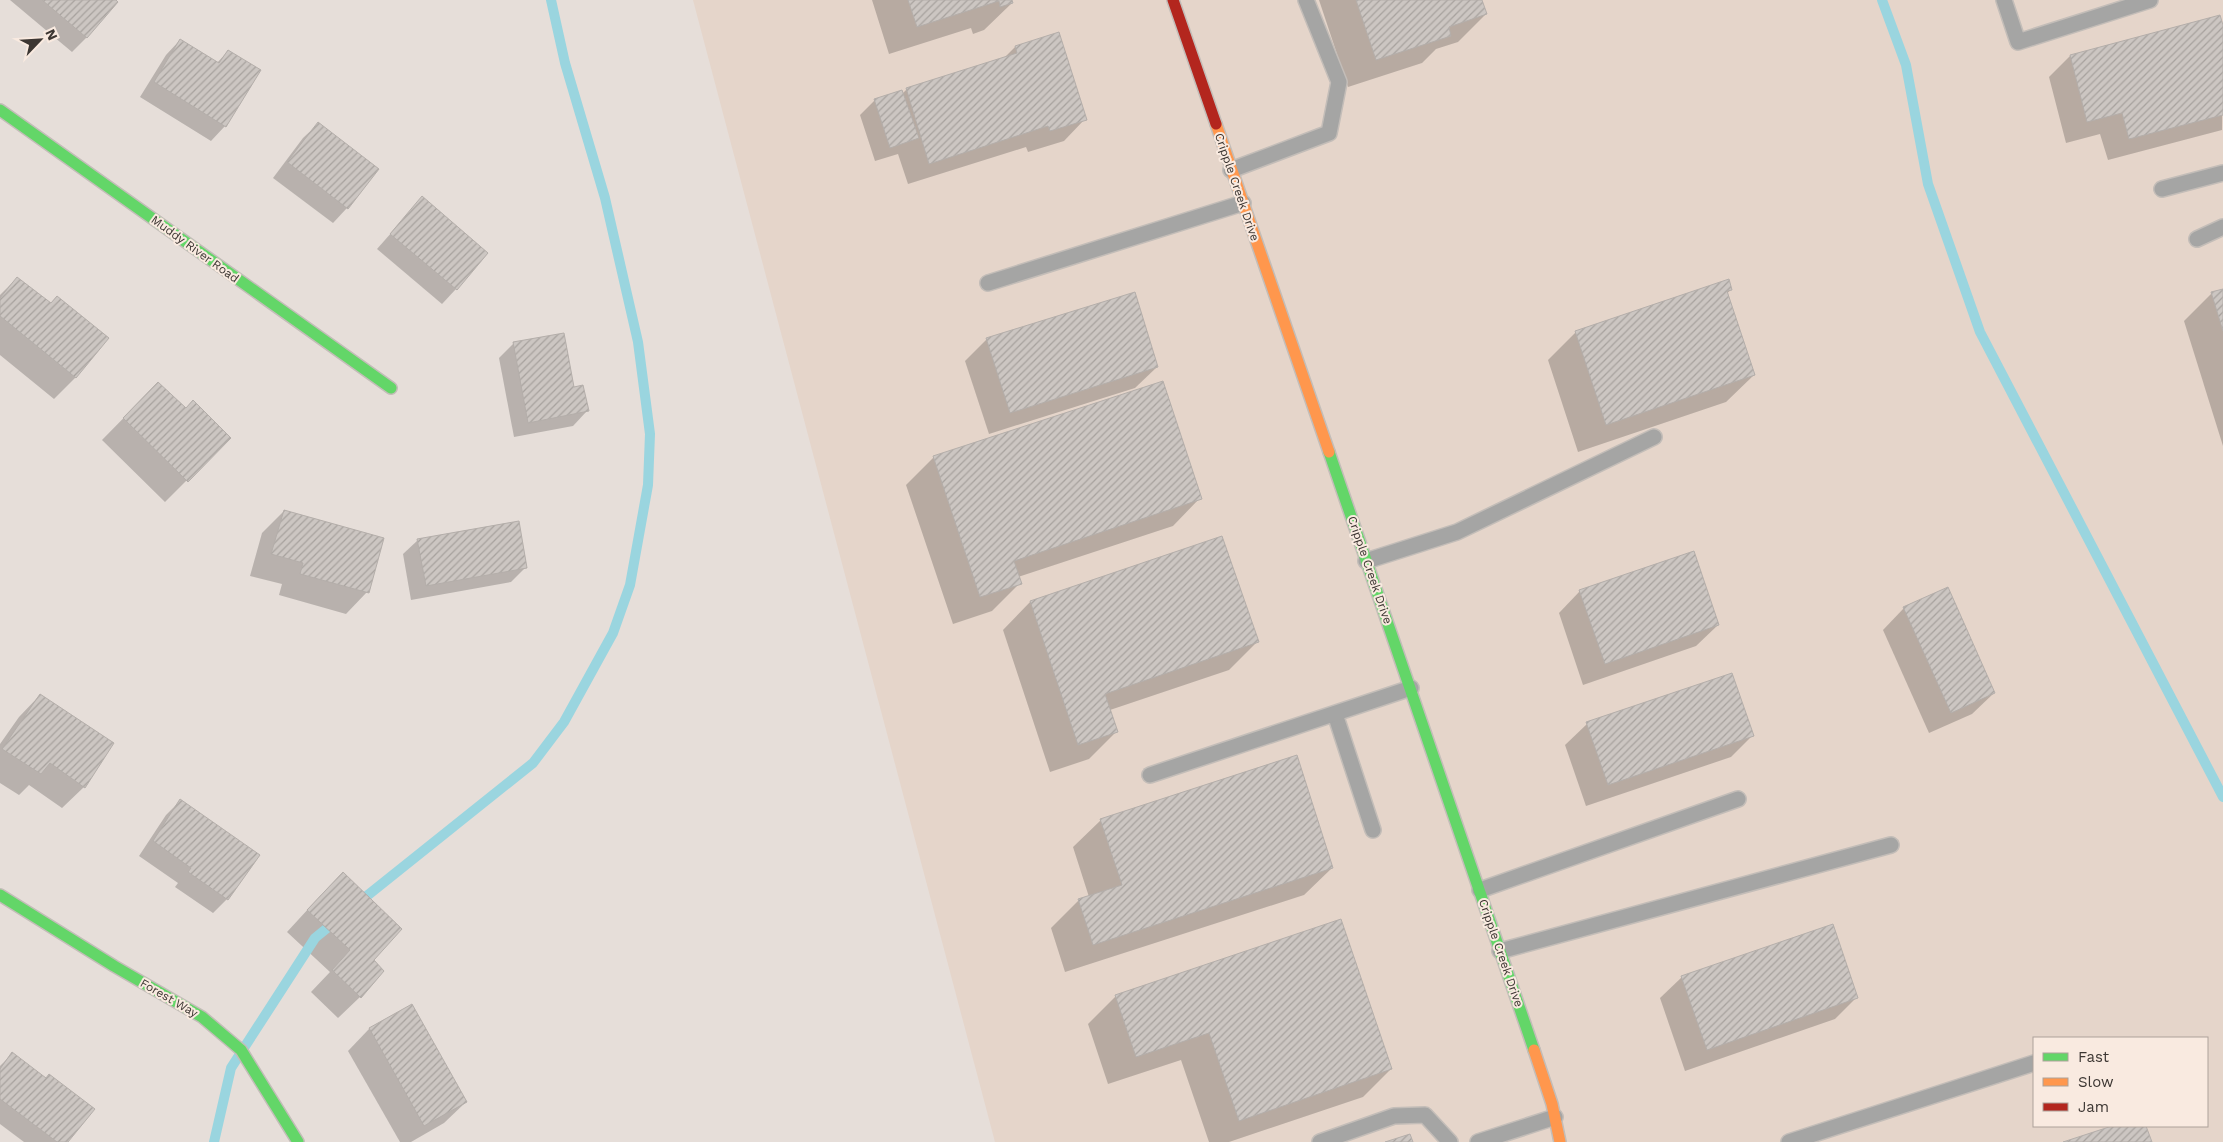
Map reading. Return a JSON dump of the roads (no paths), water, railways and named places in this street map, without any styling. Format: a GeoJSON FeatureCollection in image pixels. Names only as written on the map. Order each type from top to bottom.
{"type":"FeatureCollection","features":[{"type":"Feature","properties":{"kind":"street","name":"Cripple Creek Drive"},"geometry":{"type":"LineString","coordinates":[[1173,0],[1480,890],[1555,1117],[1560,1142]]}},
{"type":"Feature","properties":{"kind":"street","name":"Muddy River Road"},"geometry":{"type":"LineString","coordinates":[[0,110],[390,388]]}},
{"type":"Feature","properties":{"kind":"street","name":"Forest Way"},"geometry":{"type":"LineString","coordinates":[[0,895],[114,966],[202,1017],[241,1050],[298,1142]]}},
{"type":"Feature","properties":{"kind":"lane"},"geometry":{"type":"LineString","coordinates":[[1232,170],[1329,132],[1340,82],[1306,0]]}},
{"type":"Feature","properties":{"kind":"lane"},"geometry":{"type":"LineString","coordinates":[[2004,0],[2018,42],[2150,0]]}},
{"type":"Feature","properties":{"kind":"lane"},"geometry":{"type":"LineString","coordinates":[[2162,190],[2223,173]]}},
{"type":"Feature","properties":{"kind":"lane"},"geometry":{"type":"LineString","coordinates":[[988,283],[1243,203]]}},
{"type":"Feature","properties":{"kind":"lane"},"geometry":{"type":"LineString","coordinates":[[2197,238],[2223,227]]}},
{"type":"Feature","properties":{"kind":"lane"},"geometry":{"type":"LineString","coordinates":[[1366,561],[1457,532],[1654,437]]}},
{"type":"Feature","properties":{"kind":"lane"},"geometry":{"type":"LineString","coordinates":[[1150,776],[1411,688]]}},
{"type":"Feature","properties":{"kind":"lane"},"geometry":{"type":"LineString","coordinates":[[1335,714],[1373,830]]}},
{"type":"Feature","properties":{"kind":"lane"},"geometry":{"type":"LineString","coordinates":[[1480,890],[1738,799]]}},
{"type":"Feature","properties":{"kind":"lane"},"geometry":{"type":"LineString","coordinates":[[1500,950],[1892,845]]}},
{"type":"Feature","properties":{"kind":"lane"},"geometry":{"type":"LineString","coordinates":[[1789,1142],[2033,1063]]}},
{"type":"Feature","properties":{"kind":"lane"},"geometry":{"type":"LineString","coordinates":[[1320,1142],[1394,1116],[1425,1115],[1450,1142]]}},
{"type":"Feature","properties":{"kind":"lane"},"geometry":{"type":"LineString","coordinates":[[1478,1142],[1555,1117]]}},
{"type":"Feature","properties":{"kind":"waterway"},"geometry":{"type":"LineString","coordinates":[[358,903],[533,763],[564,722],[613,633],[630,585],[648,485],[650,434],[638,342],[605,198],[565,63],[551,0]]}},
{"type":"Feature","properties":{"kind":"waterway"},"geometry":{"type":"LineString","coordinates":[[1882,0],[1906,65],[1928,184],[1980,332],[2223,797]]}},
{"type":"Feature","properties":{"kind":"waterway"},"geometry":{"type":"LineString","coordinates":[[214,1142],[231,1068],[315,938],[337,920]]}}]}
